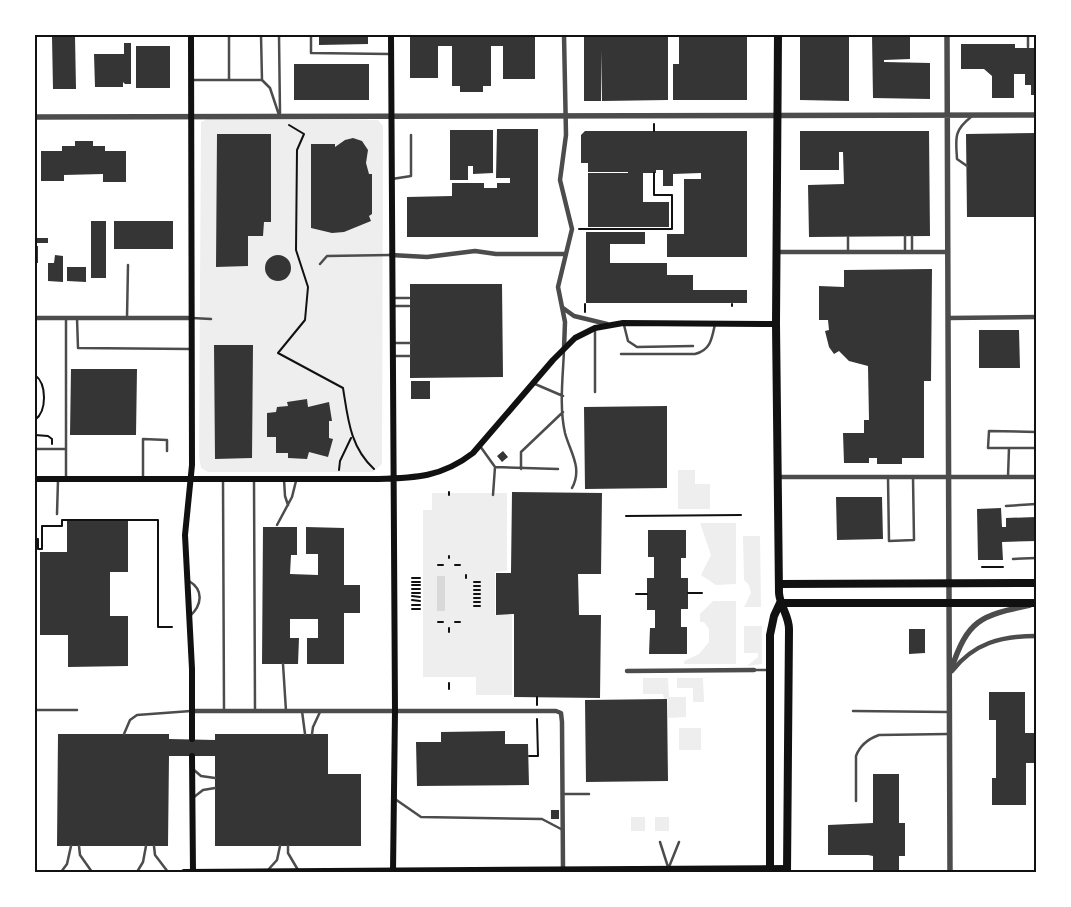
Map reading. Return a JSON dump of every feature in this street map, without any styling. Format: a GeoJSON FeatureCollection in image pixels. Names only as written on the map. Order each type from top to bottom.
{"type":"FeatureCollection","features":[{"type":"Feature","properties":{"kind":"main road"},"geometry":{"type":"LineString","coordinates":[[191,35],[192,349],[190,479],[185,535],[190,617],[192,739]]}},
{"type":"Feature","properties":{"kind":"main road"},"geometry":{"type":"LineString","coordinates":[[391,35],[390,256],[394,711],[393,871]]}},
{"type":"Feature","properties":{"kind":"main road"},"geometry":{"type":"LineString","coordinates":[[770,870],[770,628],[780,603],[776,324],[779,116],[778,35]]}},
{"type":"Feature","properties":{"kind":"main road"},"geometry":{"type":"LineString","coordinates":[[35,479],[392,479],[439,474],[460,464],[480,446],[564,349],[575,338],[595,328],[607,324],[624,323],[776,324]]}},
{"type":"Feature","properties":{"kind":"main road"},"geometry":{"type":"LineString","coordinates":[[779,584],[1036,582]]}},
{"type":"Feature","properties":{"kind":"main road"},"geometry":{"type":"LineString","coordinates":[[780,603],[1036,604]]}},
{"type":"Feature","properties":{"kind":"main road"},"geometry":{"type":"LineString","coordinates":[[184,872],[268,870],[787,870],[789,629],[787,616],[780,603]]}},
{"type":"Feature","properties":{"kind":"main road"},"geometry":{"type":"LineString","coordinates":[[192,756],[193,872]]}},
{"type":"Feature","properties":{"kind":"street"},"geometry":{"type":"LineString","coordinates":[[564,35],[564,116],[566,135],[560,180],[572,229],[571,241],[565,254],[558,288],[563,308],[564,349]]}},
{"type":"Feature","properties":{"kind":"street"},"geometry":{"type":"LineString","coordinates":[[947,35],[950,872]]}},
{"type":"Feature","properties":{"kind":"street"},"geometry":{"type":"LineString","coordinates":[[35,117],[1036,116]]}},
{"type":"Feature","properties":{"kind":"street"},"geometry":{"type":"LineString","coordinates":[[390,256],[426,257],[475,251],[496,254],[565,254]]}},
{"type":"Feature","properties":{"kind":"street"},"geometry":{"type":"LineString","coordinates":[[777,252],[948,252]]}},
{"type":"Feature","properties":{"kind":"street"},"geometry":{"type":"LineString","coordinates":[[563,308],[574,316],[607,324]]}},
{"type":"Feature","properties":{"kind":"street"},"geometry":{"type":"LineString","coordinates":[[35,318],[192,318]]}},
{"type":"Feature","properties":{"kind":"street"},"geometry":{"type":"LineString","coordinates":[[949,318],[1036,318]]}},
{"type":"Feature","properties":{"kind":"street"},"geometry":{"type":"LineString","coordinates":[[778,477],[1036,478]]}},
{"type":"Feature","properties":{"kind":"street"},"geometry":{"type":"LineString","coordinates":[[950,674],[962,642],[974,624],[992,614],[1036,604]]}},
{"type":"Feature","properties":{"kind":"street"},"geometry":{"type":"LineString","coordinates":[[950,674],[970,652],[985,643],[1006,637],[1036,636]]}},
{"type":"Feature","properties":{"kind":"street"},"geometry":{"type":"LineString","coordinates":[[627,671],[754,670]]}},
{"type":"Feature","properties":{"kind":"street"},"geometry":{"type":"LineString","coordinates":[[192,711],[556,711],[561,713],[563,871]]}},
{"type":"Feature","properties":{"kind":"lane"},"geometry":{"type":"LineString","coordinates":[[229,35],[229,80]]}},
{"type":"Feature","properties":{"kind":"lane"},"geometry":{"type":"LineString","coordinates":[[261,35],[262,80],[270,88],[280,116]]}},
{"type":"Feature","properties":{"kind":"lane"},"geometry":{"type":"LineString","coordinates":[[279,35],[280,116]]}},
{"type":"Feature","properties":{"kind":"lane"},"geometry":{"type":"LineString","coordinates":[[1028,35],[1028,47]]}},
{"type":"Feature","properties":{"kind":"lane"},"geometry":{"type":"LineString","coordinates":[[311,36],[311,53],[391,54]]}},
{"type":"Feature","properties":{"kind":"lane"},"geometry":{"type":"LineString","coordinates":[[192,80],[262,80]]}},
{"type":"Feature","properties":{"kind":"lane"},"geometry":{"type":"LineString","coordinates":[[966,166],[956,160],[956,134],[959,126],[972,116]]}},
{"type":"Feature","properties":{"kind":"lane"},"geometry":{"type":"LineString","coordinates":[[391,179],[411,176],[411,135]]}},
{"type":"Feature","properties":{"kind":"lane"},"geometry":{"type":"LineString","coordinates":[[905,236],[905,252]]}},
{"type":"Feature","properties":{"kind":"lane"},"geometry":{"type":"LineString","coordinates":[[912,236],[912,252]]}},
{"type":"Feature","properties":{"kind":"lane"},"geometry":{"type":"LineString","coordinates":[[848,237],[848,252]]}},
{"type":"Feature","properties":{"kind":"lane"},"geometry":{"type":"LineString","coordinates":[[320,264],[327,256],[390,256]]}},
{"type":"Feature","properties":{"kind":"lane"},"geometry":{"type":"LineString","coordinates":[[127,318],[128,265]]}},
{"type":"Feature","properties":{"kind":"lane"},"geometry":{"type":"LineString","coordinates":[[391,298],[409,298]]}},
{"type":"Feature","properties":{"kind":"lane"},"geometry":{"type":"LineString","coordinates":[[391,306],[409,306]]}},
{"type":"Feature","properties":{"kind":"lane"},"geometry":{"type":"LineString","coordinates":[[66,318],[66,479]]}},
{"type":"Feature","properties":{"kind":"lane"},"geometry":{"type":"LineString","coordinates":[[77,318],[78,348],[192,349]]}},
{"type":"Feature","properties":{"kind":"lane"},"geometry":{"type":"LineString","coordinates":[[192,318],[211,319]]}},
{"type":"Feature","properties":{"kind":"lane"},"geometry":{"type":"LineString","coordinates":[[624,323],[628,341],[637,347],[693,346]]}},
{"type":"Feature","properties":{"kind":"lane"},"geometry":{"type":"LineString","coordinates":[[621,354],[695,354],[702,352],[712,340],[716,324]]}},
{"type":"Feature","properties":{"kind":"lane"},"geometry":{"type":"LineString","coordinates":[[595,328],[596,392]]}},
{"type":"Feature","properties":{"kind":"lane"},"geometry":{"type":"LineString","coordinates":[[391,342],[410,343]]}},
{"type":"Feature","properties":{"kind":"lane"},"geometry":{"type":"LineString","coordinates":[[564,349],[563,412],[565,431],[576,461],[576,480],[572,488]]}},
{"type":"Feature","properties":{"kind":"lane"},"geometry":{"type":"LineString","coordinates":[[391,356],[410,356]]}},
{"type":"Feature","properties":{"kind":"lane"},"geometry":{"type":"LineString","coordinates":[[535,384],[563,396]]}},
{"type":"Feature","properties":{"kind":"lane"},"geometry":{"type":"LineString","coordinates":[[522,469],[521,452],[563,412]]}},
{"type":"Feature","properties":{"kind":"lane"},"geometry":{"type":"LineString","coordinates":[[1036,432],[989,431],[988,448],[1036,448]]}},
{"type":"Feature","properties":{"kind":"lane"},"geometry":{"type":"LineString","coordinates":[[143,479],[143,440],[167,440],[167,451]]}},
{"type":"Feature","properties":{"kind":"lane"},"geometry":{"type":"LineString","coordinates":[[480,446],[495,467],[493,495]]}},
{"type":"Feature","properties":{"kind":"lane"},"geometry":{"type":"LineString","coordinates":[[1008,478],[1009,448]]}},
{"type":"Feature","properties":{"kind":"lane"},"geometry":{"type":"LineString","coordinates":[[35,449],[66,449]]}},
{"type":"Feature","properties":{"kind":"lane"},"geometry":{"type":"LineString","coordinates":[[495,467],[558,469]]}},
{"type":"Feature","properties":{"kind":"lane"},"geometry":{"type":"LineString","coordinates":[[888,477],[889,541],[914,540],[913,477]]}},
{"type":"Feature","properties":{"kind":"lane"},"geometry":{"type":"LineString","coordinates":[[58,479],[58,514]]}},
{"type":"Feature","properties":{"kind":"lane"},"geometry":{"type":"LineString","coordinates":[[223,479],[224,711]]}},
{"type":"Feature","properties":{"kind":"lane"},"geometry":{"type":"LineString","coordinates":[[254,479],[255,711]]}},
{"type":"Feature","properties":{"kind":"lane"},"geometry":{"type":"LineString","coordinates":[[284,479],[285,496],[288,505]]}},
{"type":"Feature","properties":{"kind":"lane"},"geometry":{"type":"LineString","coordinates":[[277,525],[288,505],[296,479]]}},
{"type":"Feature","properties":{"kind":"lane"},"geometry":{"type":"LineString","coordinates":[[1006,506],[1036,504]]}},
{"type":"Feature","properties":{"kind":"lane"},"geometry":{"type":"LineString","coordinates":[[1013,559],[1036,558]]}},
{"type":"Feature","properties":{"kind":"lane"},"geometry":{"type":"LineString","coordinates":[[188,580],[197,586],[200,591],[200,605],[190,617]]}},
{"type":"Feature","properties":{"kind":"lane"},"geometry":{"type":"LineString","coordinates":[[283,664],[286,711]]}},
{"type":"Feature","properties":{"kind":"lane"},"geometry":{"type":"LineString","coordinates":[[754,670],[770,670]]}},
{"type":"Feature","properties":{"kind":"lane"},"geometry":{"type":"LineString","coordinates":[[35,710],[78,710]]}},
{"type":"Feature","properties":{"kind":"lane"},"geometry":{"type":"LineString","coordinates":[[124,734],[130,720],[137,715],[192,711]]}},
{"type":"Feature","properties":{"kind":"lane"},"geometry":{"type":"LineString","coordinates":[[302,711],[304,734]]}},
{"type":"Feature","properties":{"kind":"lane"},"geometry":{"type":"LineString","coordinates":[[312,734],[313,727],[321,711]]}},
{"type":"Feature","properties":{"kind":"lane"},"geometry":{"type":"LineString","coordinates":[[853,711],[950,712]]}},
{"type":"Feature","properties":{"kind":"lane"},"geometry":{"type":"LineString","coordinates":[[856,801],[856,756],[858,749],[872,737],[879,735],[950,734]]}},
{"type":"Feature","properties":{"kind":"lane"},"geometry":{"type":"LineString","coordinates":[[192,770],[198,774],[215,778]]}},
{"type":"Feature","properties":{"kind":"lane"},"geometry":{"type":"LineString","coordinates":[[192,798],[203,790],[215,788]]}},
{"type":"Feature","properties":{"kind":"lane"},"geometry":{"type":"LineString","coordinates":[[562,794],[589,794]]}},
{"type":"Feature","properties":{"kind":"lane"},"geometry":{"type":"LineString","coordinates":[[394,798],[421,818],[542,818],[563,829]]}},
{"type":"Feature","properties":{"kind":"lane"},"geometry":{"type":"LineString","coordinates":[[660,842],[669,869]]}},
{"type":"Feature","properties":{"kind":"lane"},"geometry":{"type":"LineString","coordinates":[[669,869],[679,842]]}},
{"type":"Feature","properties":{"kind":"lane"},"geometry":{"type":"LineString","coordinates":[[61,872],[67,864],[71,846]]}},
{"type":"Feature","properties":{"kind":"lane"},"geometry":{"type":"LineString","coordinates":[[79,846],[80,854],[92,872]]}},
{"type":"Feature","properties":{"kind":"lane"},"geometry":{"type":"LineString","coordinates":[[136,872],[143,862],[146,846]]}},
{"type":"Feature","properties":{"kind":"lane"},"geometry":{"type":"LineString","coordinates":[[154,846],[155,856],[168,872]]}},
{"type":"Feature","properties":{"kind":"lane"},"geometry":{"type":"LineString","coordinates":[[268,870],[277,860],[280,846]]}},
{"type":"Feature","properties":{"kind":"lane"},"geometry":{"type":"LineString","coordinates":[[288,846],[288,853],[296,871]]}},
{"type":"Feature","properties":{"kind":"path"},"geometry":{"type":"LineString","coordinates":[[288,125],[304,134],[297,150],[296,250],[308,288],[306,320],[278,353],[343,388],[351,438],[361,455],[374,469]]}},
{"type":"Feature","properties":{"kind":"path"},"geometry":{"type":"LineString","coordinates":[[572,229],[672,229],[672,196],[654,196],[654,173]]}},
{"type":"Feature","properties":{"kind":"path"},"geometry":{"type":"LineString","coordinates":[[585,304],[586,312]]}},
{"type":"Feature","properties":{"kind":"path"},"geometry":{"type":"LineString","coordinates":[[35,375],[43,386],[43,399],[40,415],[35,420]]}},
{"type":"Feature","properties":{"kind":"path"},"geometry":{"type":"LineString","coordinates":[[35,435],[48,436],[52,439],[52,449]]}},
{"type":"Feature","properties":{"kind":"path"},"geometry":{"type":"LineString","coordinates":[[338,471],[340,461],[351,438]]}},
{"type":"Feature","properties":{"kind":"path"},"geometry":{"type":"LineString","coordinates":[[626,516],[741,515]]}},
{"type":"Feature","properties":{"kind":"path"},"geometry":{"type":"LineString","coordinates":[[35,540],[38,540],[38,549],[42,549],[42,526],[62,526],[62,520],[158,520],[158,627],[172,627]]}},
{"type":"Feature","properties":{"kind":"path"},"geometry":{"type":"LineString","coordinates":[[438,565],[444,565]]}},
{"type":"Feature","properties":{"kind":"path"},"geometry":{"type":"LineString","coordinates":[[455,565],[460,565]]}},
{"type":"Feature","properties":{"kind":"path"},"geometry":{"type":"LineString","coordinates":[[982,567],[1003,567]]}},
{"type":"Feature","properties":{"kind":"path"},"geometry":{"type":"LineString","coordinates":[[420,582],[412,581],[420,582]]}},
{"type":"Feature","properties":{"kind":"path"},"geometry":{"type":"LineString","coordinates":[[474,582],[480,582]]}},
{"type":"Feature","properties":{"kind":"path"},"geometry":{"type":"LineString","coordinates":[[474,586],[480,586]]}},
{"type":"Feature","properties":{"kind":"path"},"geometry":{"type":"LineString","coordinates":[[412,589],[420,589]]}},
{"type":"Feature","properties":{"kind":"path"},"geometry":{"type":"LineString","coordinates":[[474,590],[480,590]]}},
{"type":"Feature","properties":{"kind":"path"},"geometry":{"type":"LineString","coordinates":[[688,593],[702,593]]}},
{"type":"Feature","properties":{"kind":"path"},"geometry":{"type":"LineString","coordinates":[[474,594],[480,594]]}},
{"type":"Feature","properties":{"kind":"path"},"geometry":{"type":"LineString","coordinates":[[636,594],[647,594]]}},
{"type":"Feature","properties":{"kind":"path"},"geometry":{"type":"LineString","coordinates":[[412,595],[420,595]]}},
{"type":"Feature","properties":{"kind":"path"},"geometry":{"type":"LineString","coordinates":[[474,598],[480,598]]}},
{"type":"Feature","properties":{"kind":"path"},"geometry":{"type":"LineString","coordinates":[[412,600],[420,600]]}},
{"type":"Feature","properties":{"kind":"path"},"geometry":{"type":"LineString","coordinates":[[474,602],[480,602]]}},
{"type":"Feature","properties":{"kind":"path"},"geometry":{"type":"LineString","coordinates":[[412,605],[420,605]]}},
{"type":"Feature","properties":{"kind":"path"},"geometry":{"type":"LineString","coordinates":[[474,606],[480,606]]}},
{"type":"Feature","properties":{"kind":"path"},"geometry":{"type":"LineString","coordinates":[[412,609],[420,609]]}},
{"type":"Feature","properties":{"kind":"path"},"geometry":{"type":"LineString","coordinates":[[438,622],[443,622]]}},
{"type":"Feature","properties":{"kind":"path"},"geometry":{"type":"LineString","coordinates":[[455,622],[460,622]]}},
{"type":"Feature","properties":{"kind":"path"},"geometry":{"type":"LineString","coordinates":[[449,683],[449,688]]}},
{"type":"Feature","properties":{"kind":"path"},"geometry":{"type":"LineString","coordinates":[[537,697],[537,707]]}},
{"type":"Feature","properties":{"kind":"path"},"geometry":{"type":"LineString","coordinates":[[529,756],[538,756],[537,717]]}},
{"type":"Feature","properties":{"kind":"shaded area"},"geometry":{"type":"Polygon","coordinates":[[[208,119],[378,120],[383,126],[382,464],[373,472],[208,472],[201,468],[199,456],[201,122],[208,119]]]}},
{"type":"Feature","properties":{"kind":"shaded area"},"geometry":{"type":"Polygon","coordinates":[[[678,470],[695,470],[695,484],[710,484],[710,509],[678,509],[678,470]]]}},
{"type":"Feature","properties":{"kind":"shaded area"},"geometry":{"type":"Polygon","coordinates":[[[432,493],[507,493],[507,571],[495,572],[495,615],[512,615],[512,695],[476,695],[476,677],[423,677],[423,510],[432,510],[432,493]]]}},
{"type":"Feature","properties":{"kind":"shaded area"},"geometry":{"type":"Polygon","coordinates":[[[700,523],[736,523],[736,584],[716,585],[701,575],[711,555],[700,523]]]}},
{"type":"Feature","properties":{"kind":"shaded area"},"geometry":{"type":"Polygon","coordinates":[[[743,536],[760,536],[761,607],[744,607],[751,593],[749,585],[744,580],[743,536]]]}},
{"type":"Feature","properties":{"kind":"shaded area"},"geometry":{"type":"Polygon","coordinates":[[[437,576],[445,576],[445,611],[437,611],[437,576]]]}},
{"type":"Feature","properties":{"kind":"shaded area"},"geometry":{"type":"Polygon","coordinates":[[[713,601],[736,601],[736,664],[684,664],[684,661],[699,654],[709,642],[709,629],[704,622],[700,622],[700,614],[713,601]]]}},
{"type":"Feature","properties":{"kind":"shaded area"},"geometry":{"type":"Polygon","coordinates":[[[744,626],[762,626],[762,664],[747,666],[758,657],[758,653],[744,653],[744,626]]]}},
{"type":"Feature","properties":{"kind":"shaded area"},"geometry":{"type":"Polygon","coordinates":[[[643,678],[668,678],[669,697],[686,697],[686,717],[668,718],[668,699],[664,699],[663,694],[643,694],[643,678]]]}},
{"type":"Feature","properties":{"kind":"shaded area"},"geometry":{"type":"Polygon","coordinates":[[[677,678],[703,678],[704,702],[693,702],[693,688],[677,688],[677,678]]]}},
{"type":"Feature","properties":{"kind":"shaded area"},"geometry":{"type":"Polygon","coordinates":[[[679,728],[701,728],[701,750],[679,750],[679,728]]]}},
{"type":"Feature","properties":{"kind":"shaded area"},"geometry":{"type":"Polygon","coordinates":[[[631,817],[645,817],[645,831],[631,831],[631,817]]]}},
{"type":"Feature","properties":{"kind":"shaded area"},"geometry":{"type":"Polygon","coordinates":[[[655,817],[669,817],[669,831],[655,831],[655,817]]]}},
{"type":"Feature","properties":{"kind":"building"},"geometry":{"type":"Polygon","coordinates":[[[319,35],[368,35],[368,44],[319,45],[319,35]]]}},
{"type":"Feature","properties":{"kind":"building"},"geometry":{"type":"Polygon","coordinates":[[[410,35],[535,35],[535,79],[503,79],[503,46],[491,46],[491,86],[483,86],[483,92],[460,92],[460,86],[452,86],[452,46],[438,46],[438,78],[410,78],[410,35]]]}},
{"type":"Feature","properties":{"kind":"building"},"geometry":{"type":"Polygon","coordinates":[[[584,35],[668,35],[668,100],[602,101],[601,50],[601,101],[584,101],[584,35]]]}},
{"type":"Feature","properties":{"kind":"building"},"geometry":{"type":"Polygon","coordinates":[[[679,35],[747,35],[747,100],[673,100],[673,64],[679,64],[679,35]]]}},
{"type":"Feature","properties":{"kind":"building"},"geometry":{"type":"Polygon","coordinates":[[[800,35],[849,35],[849,101],[800,100],[800,35]]]}},
{"type":"Feature","properties":{"kind":"building"},"geometry":{"type":"Polygon","coordinates":[[[872,35],[910,35],[910,59],[884,60],[884,62],[930,63],[930,99],[873,98],[872,35]]]}},
{"type":"Feature","properties":{"kind":"building"},"geometry":{"type":"Polygon","coordinates":[[[75,36],[76,89],[53,89],[52,37],[75,36]]]}},
{"type":"Feature","properties":{"kind":"building"},"geometry":{"type":"Polygon","coordinates":[[[124,43],[131,43],[131,84],[123,82],[123,87],[95,87],[94,54],[124,54],[124,43]]]}},
{"type":"Feature","properties":{"kind":"building"},"geometry":{"type":"Polygon","coordinates":[[[961,44],[1015,44],[1015,48],[1036,48],[1036,95],[1031,95],[1031,85],[1025,85],[1025,74],[1014,74],[1014,98],[992,98],[992,76],[984,69],[961,69],[961,44]]]}},
{"type":"Feature","properties":{"kind":"building"},"geometry":{"type":"Polygon","coordinates":[[[136,46],[170,46],[170,88],[136,88],[136,46]]]}},
{"type":"Feature","properties":{"kind":"building"},"geometry":{"type":"Polygon","coordinates":[[[294,64],[369,64],[369,100],[294,100],[294,64]]]}},
{"type":"Feature","properties":{"kind":"building"},"geometry":{"type":"Polygon","coordinates":[[[497,129],[538,129],[538,237],[407,237],[407,197],[452,196],[452,183],[484,183],[484,188],[497,188],[497,183],[510,183],[510,178],[496,178],[497,129]]]}},
{"type":"Feature","properties":{"kind":"building"},"geometry":{"type":"Polygon","coordinates":[[[450,130],[493,130],[493,173],[473,174],[473,166],[468,166],[468,180],[450,180],[450,130]]]}},
{"type":"Feature","properties":{"kind":"building"},"geometry":{"type":"Polygon","coordinates":[[[585,131],[747,131],[747,257],[667,257],[667,234],[684,234],[684,179],[701,179],[701,173],[673,174],[673,186],[663,186],[663,170],[656,170],[656,173],[643,173],[643,202],[669,202],[669,227],[588,227],[588,173],[628,172],[588,172],[588,163],[581,163],[581,135],[585,131]]]}},
{"type":"Feature","properties":{"kind":"building"},"geometry":{"type":"Polygon","coordinates":[[[800,131],[929,131],[930,236],[809,237],[808,185],[844,184],[843,152],[839,152],[839,170],[800,170],[800,131]]]}},
{"type":"Feature","properties":{"kind":"building"},"geometry":{"type":"Polygon","coordinates":[[[1036,133],[1036,217],[967,217],[966,134],[1036,133]]]}},
{"type":"Feature","properties":{"kind":"building"},"geometry":{"type":"Polygon","coordinates":[[[217,134],[271,134],[271,222],[264,222],[263,236],[248,236],[248,266],[216,267],[217,134]]]}},
{"type":"Feature","properties":{"kind":"building"},"geometry":{"type":"Polygon","coordinates":[[[353,138],[362,141],[368,150],[366,163],[369,174],[372,174],[372,214],[369,216],[371,221],[344,232],[332,233],[311,228],[311,144],[335,144],[335,147],[345,140],[353,138]]]}},
{"type":"Feature","properties":{"kind":"building"},"geometry":{"type":"Polygon","coordinates":[[[75,141],[93,141],[93,146],[105,146],[105,151],[126,151],[126,182],[103,182],[103,174],[64,175],[64,181],[41,181],[41,151],[62,151],[62,146],[75,146],[75,141]]]}},
{"type":"Feature","properties":{"kind":"building"},"geometry":{"type":"Polygon","coordinates":[[[91,221],[106,221],[106,278],[91,278],[91,221]]]}},
{"type":"Feature","properties":{"kind":"building"},"geometry":{"type":"Polygon","coordinates":[[[114,221],[173,221],[173,249],[114,249],[114,221]]]}},
{"type":"Feature","properties":{"kind":"building"},"geometry":{"type":"Polygon","coordinates":[[[586,232],[645,232],[645,244],[610,244],[610,263],[667,263],[667,275],[693,275],[693,290],[747,290],[747,303],[586,303],[586,232]]]}},
{"type":"Feature","properties":{"kind":"building"},"geometry":{"type":"Polygon","coordinates":[[[37,238],[48,238],[48,243],[37,243],[37,238]]]}},
{"type":"Feature","properties":{"kind":"building"},"geometry":{"type":"Polygon","coordinates":[[[35,246],[38,246],[38,263],[35,263],[35,246]]]}},
{"type":"Feature","properties":{"kind":"building"},"geometry":{"type":"Polygon","coordinates":[[[55,255],[63,256],[63,282],[48,281],[48,263],[54,263],[55,255]]]}},
{"type":"Feature","properties":{"kind":"building"},"geometry":{"type":"Polygon","coordinates":[[[278,255],[287,259],[291,268],[287,277],[278,281],[269,277],[265,268],[269,259],[278,255]]]}},
{"type":"Feature","properties":{"kind":"building"},"geometry":{"type":"Polygon","coordinates":[[[67,267],[86,267],[86,282],[67,281],[67,267]]]}},
{"type":"Feature","properties":{"kind":"building"},"geometry":{"type":"Polygon","coordinates":[[[932,269],[931,381],[924,381],[924,458],[902,458],[902,464],[877,464],[877,458],[869,458],[869,463],[844,463],[843,433],[864,433],[864,420],[869,420],[868,366],[849,361],[839,351],[834,354],[829,347],[825,331],[829,330],[828,320],[819,320],[819,286],[844,287],[844,270],[932,269]]]}},
{"type":"Feature","properties":{"kind":"building"},"geometry":{"type":"Polygon","coordinates":[[[410,284],[502,284],[503,377],[410,378],[410,284]]]}},
{"type":"Feature","properties":{"kind":"building"},"geometry":{"type":"Polygon","coordinates":[[[979,330],[1019,330],[1020,368],[979,368],[979,330]]]}},
{"type":"Feature","properties":{"kind":"building"},"geometry":{"type":"Polygon","coordinates":[[[214,345],[253,345],[252,458],[215,459],[214,345]]]}},
{"type":"Feature","properties":{"kind":"building"},"geometry":{"type":"Polygon","coordinates":[[[71,369],[137,369],[136,435],[70,435],[71,369]]]}},
{"type":"Feature","properties":{"kind":"building"},"geometry":{"type":"Polygon","coordinates":[[[411,381],[430,381],[430,399],[411,399],[411,381]]]}},
{"type":"Feature","properties":{"kind":"building"},"geometry":{"type":"Polygon","coordinates":[[[307,399],[308,407],[329,402],[332,421],[329,421],[329,438],[333,439],[328,457],[309,452],[307,459],[288,458],[288,453],[276,453],[276,437],[267,437],[267,413],[276,412],[277,407],[288,406],[287,402],[307,399]]]}},
{"type":"Feature","properties":{"kind":"building"},"geometry":{"type":"Polygon","coordinates":[[[667,406],[667,488],[585,489],[584,407],[667,406]]]}},
{"type":"Feature","properties":{"kind":"building"},"geometry":{"type":"Polygon","coordinates":[[[503,451],[508,457],[502,462],[497,456],[503,451]]]}},
{"type":"Feature","properties":{"kind":"building"},"geometry":{"type":"Polygon","coordinates":[[[512,492],[602,493],[601,574],[578,574],[579,615],[601,615],[600,698],[514,697],[514,614],[496,615],[496,573],[511,573],[512,492]]]}},
{"type":"Feature","properties":{"kind":"building"},"geometry":{"type":"Polygon","coordinates":[[[836,497],[882,497],[883,539],[837,540],[836,497]]]}},
{"type":"Feature","properties":{"kind":"building"},"geometry":{"type":"Polygon","coordinates":[[[1001,508],[1002,527],[1006,527],[1006,518],[1036,517],[1036,541],[1002,542],[1003,560],[978,560],[977,509],[1001,508]]]}},
{"type":"Feature","properties":{"kind":"building"},"geometry":{"type":"Polygon","coordinates":[[[67,521],[128,521],[128,572],[110,572],[110,616],[128,616],[128,666],[68,667],[68,635],[40,635],[40,552],[67,552],[67,521]]]}},
{"type":"Feature","properties":{"kind":"building"},"geometry":{"type":"Polygon","coordinates":[[[263,527],[297,527],[297,555],[291,555],[290,574],[318,575],[318,554],[306,554],[306,527],[344,528],[344,585],[360,585],[360,613],[344,613],[344,664],[307,664],[307,638],[318,638],[318,619],[290,619],[290,638],[299,638],[298,664],[262,664],[263,527]]]}},
{"type":"Feature","properties":{"kind":"building"},"geometry":{"type":"Polygon","coordinates":[[[648,530],[686,530],[686,558],[681,558],[681,578],[688,578],[688,609],[681,609],[681,627],[687,627],[687,654],[649,654],[650,628],[655,628],[655,610],[647,610],[647,578],[654,578],[654,557],[648,557],[648,530]]]}},
{"type":"Feature","properties":{"kind":"building"},"geometry":{"type":"Polygon","coordinates":[[[909,629],[925,629],[925,653],[909,654],[909,629]]]}},
{"type":"Feature","properties":{"kind":"building"},"geometry":{"type":"Polygon","coordinates":[[[989,692],[1025,692],[1025,733],[1036,733],[1036,763],[1026,763],[1026,805],[992,805],[992,778],[996,778],[996,720],[989,720],[989,692]]]}},
{"type":"Feature","properties":{"kind":"building"},"geometry":{"type":"Polygon","coordinates":[[[667,699],[668,781],[586,782],[585,700],[667,699]]]}},
{"type":"Feature","properties":{"kind":"building"},"geometry":{"type":"Polygon","coordinates":[[[505,731],[505,744],[528,744],[529,785],[417,786],[416,742],[441,742],[441,732],[505,731]]]}},
{"type":"Feature","properties":{"kind":"building"},"geometry":{"type":"Polygon","coordinates":[[[58,734],[169,734],[169,739],[215,740],[215,734],[328,734],[328,774],[361,774],[361,846],[215,846],[215,756],[169,756],[168,846],[57,846],[58,734]]]}},
{"type":"Feature","properties":{"kind":"building"},"geometry":{"type":"Polygon","coordinates":[[[873,774],[899,774],[899,823],[905,823],[905,856],[899,856],[899,872],[873,872],[873,856],[828,855],[828,825],[873,823],[873,774]]]}},
{"type":"Feature","properties":{"kind":"building"},"geometry":{"type":"Polygon","coordinates":[[[551,810],[559,810],[559,819],[551,819],[551,810]]]}}]}
